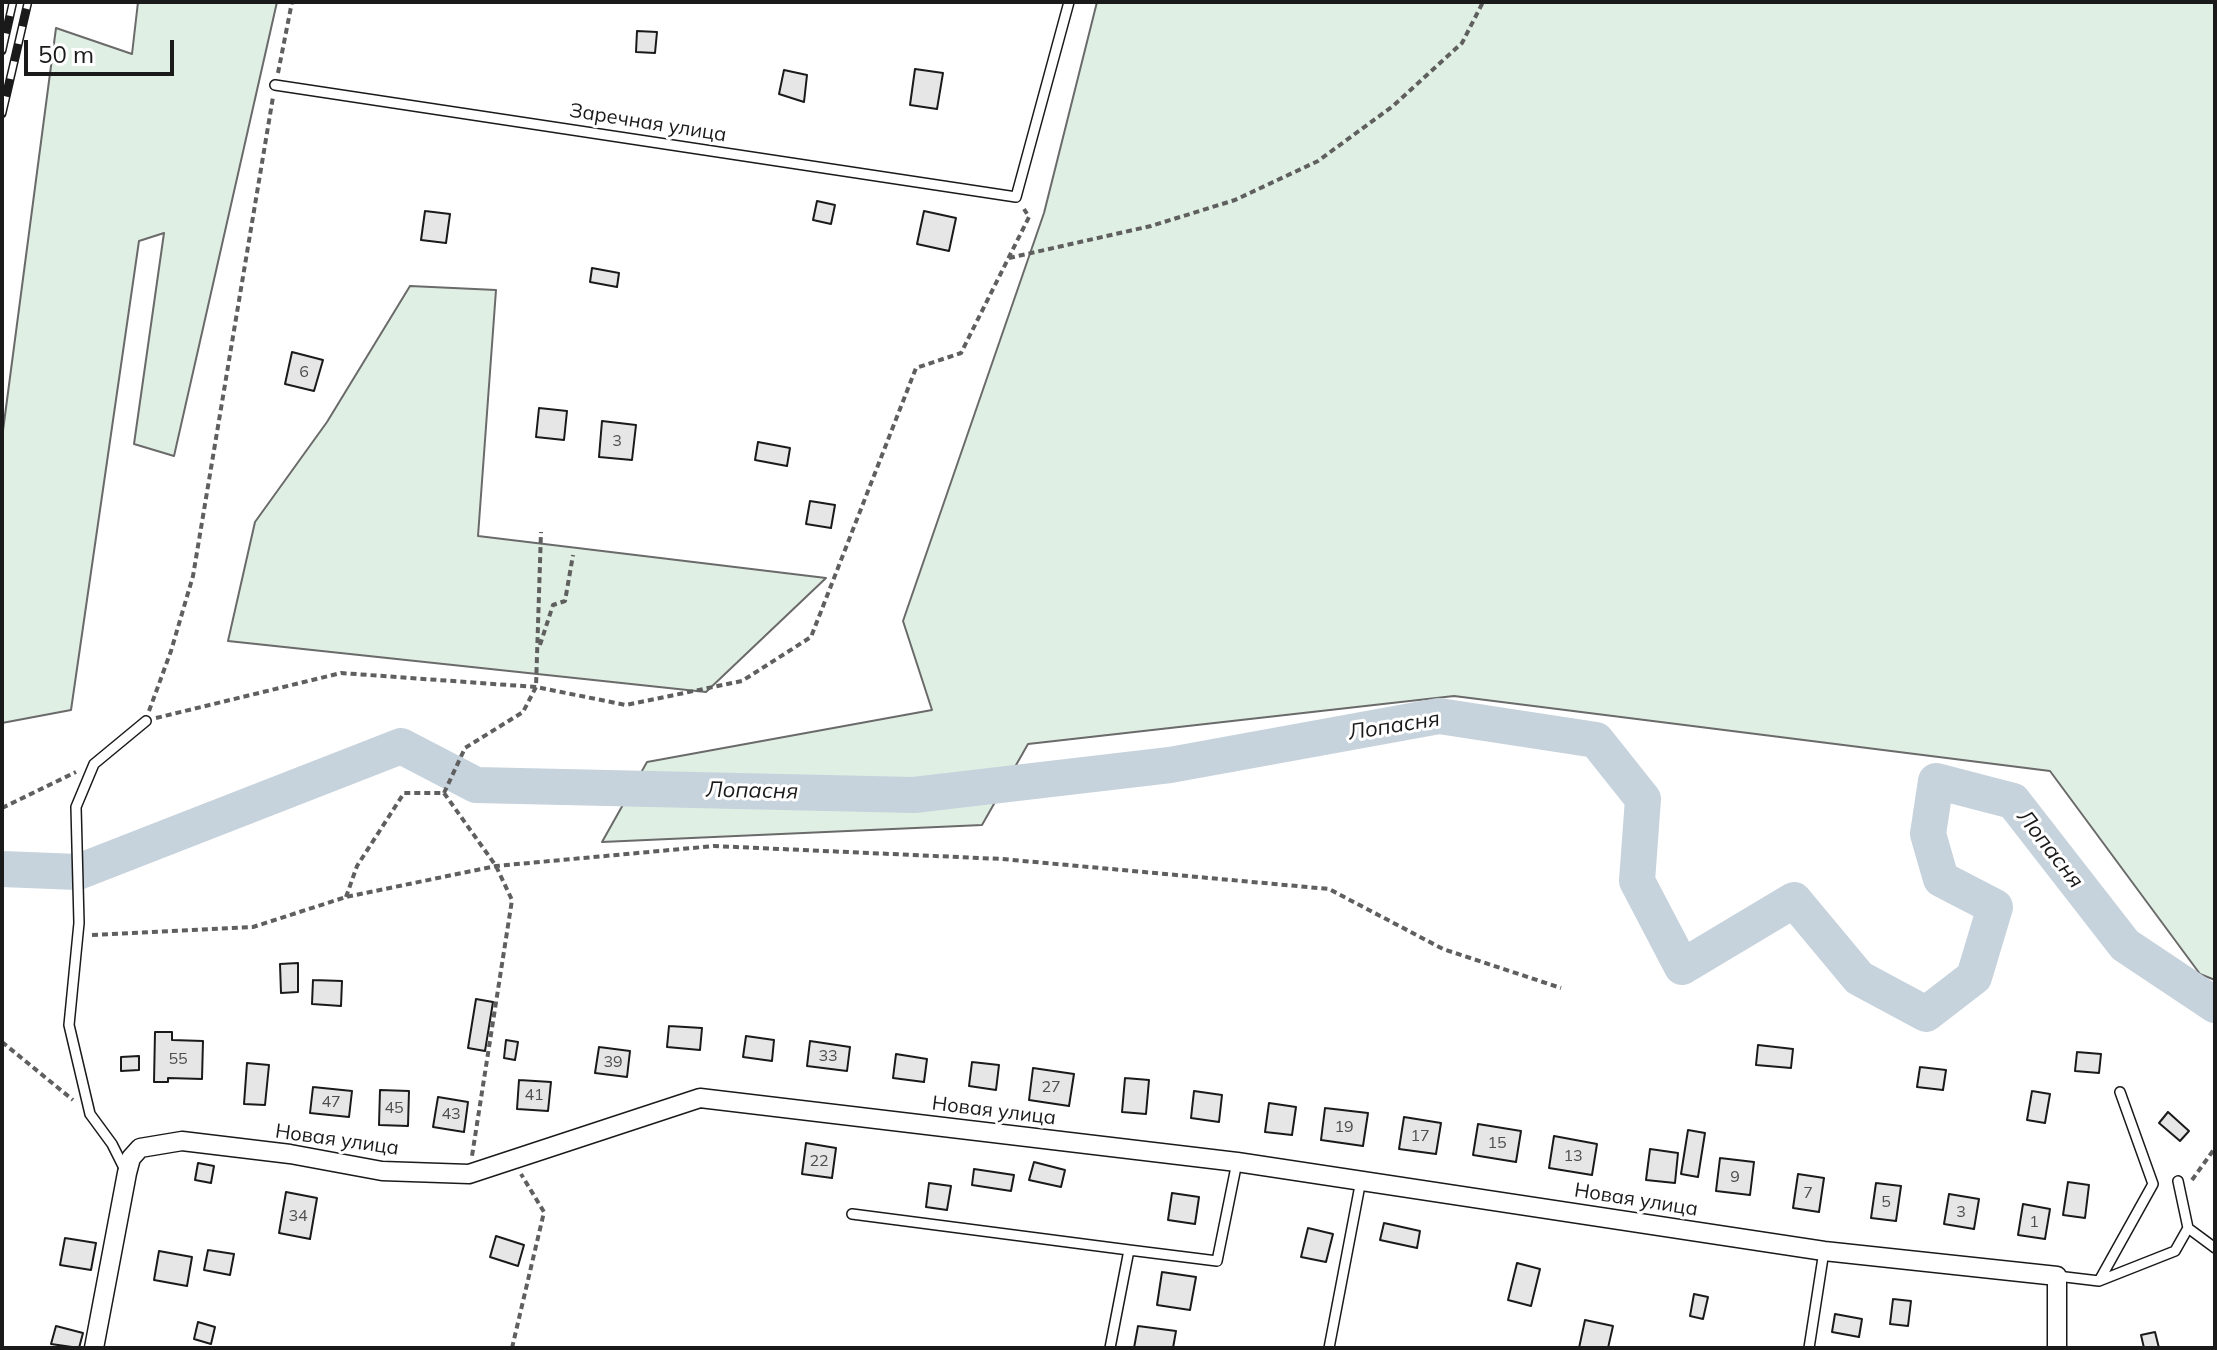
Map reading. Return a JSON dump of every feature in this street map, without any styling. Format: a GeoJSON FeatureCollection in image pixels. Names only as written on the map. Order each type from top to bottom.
{"type":"FeatureCollection","features":[{"type":"Feature","properties":{"kind":"street","name":"Новая улица"},"geometry":{"type":"LineString","coordinates":[[127,1173],[131,1158],[140,1148],[182,1141],[290,1154],[382,1171],[469,1174],[700,1098],[1237,1162],[1824,1251],[2057,1276]]}},
{"type":"Feature","properties":{"kind":"street"},"geometry":{"type":"LineString","coordinates":[[94,1348],[127,1173]]}},
{"type":"Feature","properties":{"kind":"street"},"geometry":{"type":"LineString","coordinates":[[2057,1276],[2057,1348]]}},
{"type":"Feature","properties":{"kind":"lane"},"geometry":{"type":"LineString","coordinates":[[1016,197],[1069,2]]}},
{"type":"Feature","properties":{"kind":"lane","name":"Заречная улица"},"geometry":{"type":"LineString","coordinates":[[275,85],[1016,197]]}},
{"type":"Feature","properties":{"kind":"lane"},"geometry":{"type":"LineString","coordinates":[[127,1173],[112,1144],[90,1114],[69,1025],[79,923],[76,807],[94,764],[146,721]]}},
{"type":"Feature","properties":{"kind":"lane"},"geometry":{"type":"LineString","coordinates":[[2099,1281],[2153,1184],[2120,1092]]}},
{"type":"Feature","properties":{"kind":"lane"},"geometry":{"type":"LineString","coordinates":[[852,1214],[1217,1261],[1237,1162]]}},
{"type":"Feature","properties":{"kind":"lane"},"geometry":{"type":"LineString","coordinates":[[1329,1348],[1361,1180]]}},
{"type":"Feature","properties":{"kind":"lane"},"geometry":{"type":"LineString","coordinates":[[2057,1276],[2099,1281],[2175,1251],[2188,1228],[2178,1181]]}},
{"type":"Feature","properties":{"kind":"lane"},"geometry":{"type":"LineString","coordinates":[[2188,1228],[2215,1248]]}},
{"type":"Feature","properties":{"kind":"lane"},"geometry":{"type":"LineString","coordinates":[[1110,1348],[1129,1250]]}},
{"type":"Feature","properties":{"kind":"lane"},"geometry":{"type":"LineString","coordinates":[[1809,1348],[1824,1251]]}},
{"type":"Feature","properties":{"kind":"path"},"geometry":{"type":"LineString","coordinates":[[146,721],[193,576],[275,85],[292,2]]}},
{"type":"Feature","properties":{"kind":"path"},"geometry":{"type":"LineString","coordinates":[[1009,258],[1151,226],[1235,200],[1318,161],[1393,106],[1462,43],[1483,2]]}},
{"type":"Feature","properties":{"kind":"path"},"geometry":{"type":"LineString","coordinates":[[146,721],[341,673],[536,687],[626,705],[742,681],[811,637],[916,368],[961,353],[1029,217],[1016,197]]}},
{"type":"Feature","properties":{"kind":"path"},"geometry":{"type":"LineString","coordinates":[[444,793],[465,748],[523,712],[536,687],[541,532]]}},
{"type":"Feature","properties":{"kind":"path"},"geometry":{"type":"LineString","coordinates":[[538,651],[553,605],[565,601],[573,555]]}},
{"type":"Feature","properties":{"kind":"path"},"geometry":{"type":"LineString","coordinates":[[2,808],[94,764]]}},
{"type":"Feature","properties":{"kind":"path"},"geometry":{"type":"LineString","coordinates":[[346,897],[357,866],[404,793],[444,793]]}},
{"type":"Feature","properties":{"kind":"path"},"geometry":{"type":"LineString","coordinates":[[444,793],[496,866],[512,900],[469,1174]]}},
{"type":"Feature","properties":{"kind":"path"},"geometry":{"type":"LineString","coordinates":[[78,936],[253,927],[346,897],[496,866],[714,846],[1002,859],[1329,889],[1443,949],[1561,988]]}},
{"type":"Feature","properties":{"kind":"path"},"geometry":{"type":"LineString","coordinates":[[2,1042],[90,1114]]}},
{"type":"Feature","properties":{"kind":"path"},"geometry":{"type":"LineString","coordinates":[[2181,1195],[2215,1148]]}},
{"type":"Feature","properties":{"kind":"path"},"geometry":{"type":"LineString","coordinates":[[511,1158],[544,1212],[512,1348]]}},
{"type":"Feature","properties":{"kind":"green space"},"geometry":{"type":"Polygon","coordinates":[[[138,2],[277,2],[174,456],[134,444],[164,233],[139,241],[71,710],[2,723],[2,438],[56,28],[132,54],[138,2]]]}},
{"type":"Feature","properties":{"kind":"green space"},"geometry":{"type":"Polygon","coordinates":[[[1097,2],[2215,2],[2215,980],[2200,974],[2050,771],[1454,696],[1028,744],[982,825],[602,842],[647,762],[932,710],[903,621],[1044,213],[1097,2]]]}},
{"type":"Feature","properties":{"kind":"green space"},"geometry":{"type":"Polygon","coordinates":[[[410,286],[496,290],[478,536],[826,578],[706,692],[228,641],[255,522],[327,422],[410,286]]]}},
{"type":"Feature","properties":{"kind":"building"},"geometry":{"type":"Polygon","coordinates":[[[637,31],[657,32],[655,53],[636,52],[637,31]]]}},
{"type":"Feature","properties":{"kind":"building"},"geometry":{"type":"Polygon","coordinates":[[[915,69],[943,73],[937,109],[910,105],[915,69]]]}},
{"type":"Feature","properties":{"kind":"building"},"geometry":{"type":"Polygon","coordinates":[[[784,70],[807,75],[804,102],[779,94],[784,70]]]}},
{"type":"Feature","properties":{"kind":"building"},"geometry":{"type":"Polygon","coordinates":[[[817,201],[835,205],[831,224],[813,220],[817,201]]]}},
{"type":"Feature","properties":{"kind":"building"},"geometry":{"type":"Polygon","coordinates":[[[425,211],[450,214],[446,243],[421,240],[425,211]]]}},
{"type":"Feature","properties":{"kind":"building"},"geometry":{"type":"Polygon","coordinates":[[[924,211],[956,218],[949,251],[917,244],[924,211]]]}},
{"type":"Feature","properties":{"kind":"building"},"geometry":{"type":"Polygon","coordinates":[[[592,268],[619,273],[617,287],[590,282],[592,268]]]}},
{"type":"Feature","properties":{"kind":"building"},"geometry":{"type":"Polygon","coordinates":[[[292,352],[323,360],[314,391],[285,384],[292,352]]]}},
{"type":"Feature","properties":{"kind":"building"},"geometry":{"type":"Polygon","coordinates":[[[539,408],[567,411],[564,440],[536,437],[539,408]]]}},
{"type":"Feature","properties":{"kind":"building"},"geometry":{"type":"Polygon","coordinates":[[[602,421],[636,425],[632,460],[599,457],[602,421]]]}},
{"type":"Feature","properties":{"kind":"building"},"geometry":{"type":"Polygon","coordinates":[[[758,442],[790,448],[787,466],[755,460],[758,442]]]}},
{"type":"Feature","properties":{"kind":"building"},"geometry":{"type":"Polygon","coordinates":[[[810,501],[835,505],[831,528],[806,524],[810,501]]]}},
{"type":"Feature","properties":{"kind":"building"},"geometry":{"type":"Polygon","coordinates":[[[298,963],[298,992],[281,993],[280,964],[298,963]]]}},
{"type":"Feature","properties":{"kind":"building"},"geometry":{"type":"Polygon","coordinates":[[[313,980],[342,981],[341,1006],[312,1004],[313,980]]]}},
{"type":"Feature","properties":{"kind":"building"},"geometry":{"type":"Polygon","coordinates":[[[476,999],[493,1002],[485,1051],[468,1048],[476,999]]]}},
{"type":"Feature","properties":{"kind":"building"},"geometry":{"type":"Polygon","coordinates":[[[669,1026],[702,1028],[700,1050],[667,1047],[669,1026]]]}},
{"type":"Feature","properties":{"kind":"building"},"geometry":{"type":"Polygon","coordinates":[[[155,1032],[172,1032],[172,1040],[203,1041],[202,1079],[168,1078],[168,1082],[154,1082],[155,1032]]]}},
{"type":"Feature","properties":{"kind":"building"},"geometry":{"type":"Polygon","coordinates":[[[746,1036],[774,1040],[772,1061],[743,1057],[746,1036]]]}},
{"type":"Feature","properties":{"kind":"building"},"geometry":{"type":"Polygon","coordinates":[[[506,1040],[518,1042],[515,1060],[504,1058],[506,1040]]]}},
{"type":"Feature","properties":{"kind":"building"},"geometry":{"type":"Polygon","coordinates":[[[810,1041],[850,1047],[847,1071],[807,1066],[810,1041]]]}},
{"type":"Feature","properties":{"kind":"building"},"geometry":{"type":"Polygon","coordinates":[[[1758,1045],[1793,1049],[1791,1068],[1756,1065],[1758,1045]]]}},
{"type":"Feature","properties":{"kind":"building"},"geometry":{"type":"Polygon","coordinates":[[[599,1047],[630,1051],[627,1077],[595,1073],[599,1047]]]}},
{"type":"Feature","properties":{"kind":"building"},"geometry":{"type":"Polygon","coordinates":[[[2077,1052],[2101,1054],[2099,1073],[2075,1071],[2077,1052]]]}},
{"type":"Feature","properties":{"kind":"building"},"geometry":{"type":"Polygon","coordinates":[[[896,1054],[927,1059],[924,1082],[893,1078],[896,1054]]]}},
{"type":"Feature","properties":{"kind":"building"},"geometry":{"type":"Polygon","coordinates":[[[139,1056],[139,1070],[121,1071],[121,1057],[139,1056]]]}},
{"type":"Feature","properties":{"kind":"building"},"geometry":{"type":"Polygon","coordinates":[[[972,1062],[999,1065],[996,1090],[969,1086],[972,1062]]]}},
{"type":"Feature","properties":{"kind":"building"},"geometry":{"type":"Polygon","coordinates":[[[247,1063],[269,1065],[265,1105],[244,1104],[247,1063]]]}},
{"type":"Feature","properties":{"kind":"building"},"geometry":{"type":"Polygon","coordinates":[[[1920,1067],[1946,1070],[1943,1090],[1917,1087],[1920,1067]]]}},
{"type":"Feature","properties":{"kind":"building"},"geometry":{"type":"Polygon","coordinates":[[[1033,1068],[1074,1074],[1069,1106],[1029,1100],[1033,1068]]]}},
{"type":"Feature","properties":{"kind":"building"},"geometry":{"type":"Polygon","coordinates":[[[1125,1078],[1149,1080],[1146,1114],[1122,1112],[1125,1078]]]}},
{"type":"Feature","properties":{"kind":"building"},"geometry":{"type":"Polygon","coordinates":[[[519,1080],[551,1082],[548,1111],[517,1109],[519,1080]]]}},
{"type":"Feature","properties":{"kind":"building"},"geometry":{"type":"Polygon","coordinates":[[[313,1087],[352,1091],[349,1117],[310,1113],[313,1087]]]}},
{"type":"Feature","properties":{"kind":"building"},"geometry":{"type":"Polygon","coordinates":[[[380,1090],[409,1091],[408,1126],[379,1125],[380,1090]]]}},
{"type":"Feature","properties":{"kind":"building"},"geometry":{"type":"Polygon","coordinates":[[[1194,1091],[1222,1095],[1219,1122],[1191,1118],[1194,1091]]]}},
{"type":"Feature","properties":{"kind":"building"},"geometry":{"type":"Polygon","coordinates":[[[2032,1091],[2050,1094],[2045,1123],[2027,1120],[2032,1091]]]}},
{"type":"Feature","properties":{"kind":"building"},"geometry":{"type":"Polygon","coordinates":[[[438,1097],[468,1102],[464,1132],[433,1127],[438,1097]]]}},
{"type":"Feature","properties":{"kind":"building"},"geometry":{"type":"Polygon","coordinates":[[[1269,1103],[1296,1107],[1292,1135],[1265,1132],[1269,1103]]]}},
{"type":"Feature","properties":{"kind":"building"},"geometry":{"type":"Polygon","coordinates":[[[1325,1108],[1368,1113],[1363,1146],[1321,1140],[1325,1108]]]}},
{"type":"Feature","properties":{"kind":"building"},"geometry":{"type":"Polygon","coordinates":[[[2168,1112],[2189,1131],[2180,1141],[2159,1123],[2168,1112]]]}},
{"type":"Feature","properties":{"kind":"building"},"geometry":{"type":"Polygon","coordinates":[[[1404,1117],[1441,1123],[1436,1154],[1399,1149],[1404,1117]]]}},
{"type":"Feature","properties":{"kind":"building"},"geometry":{"type":"Polygon","coordinates":[[[1478,1124],[1521,1131],[1516,1162],[1473,1155],[1478,1124]]]}},
{"type":"Feature","properties":{"kind":"building"},"geometry":{"type":"Polygon","coordinates":[[[1688,1130],[1705,1133],[1698,1177],[1681,1174],[1688,1130]]]}},
{"type":"Feature","properties":{"kind":"building"},"geometry":{"type":"Polygon","coordinates":[[[1554,1136],[1597,1144],[1592,1175],[1549,1168],[1554,1136]]]}},
{"type":"Feature","properties":{"kind":"building"},"geometry":{"type":"Polygon","coordinates":[[[806,1143],[836,1148],[832,1178],[802,1174],[806,1143]]]}},
{"type":"Feature","properties":{"kind":"building"},"geometry":{"type":"Polygon","coordinates":[[[1650,1149],[1678,1153],[1675,1183],[1646,1180],[1650,1149]]]}},
{"type":"Feature","properties":{"kind":"building"},"geometry":{"type":"Polygon","coordinates":[[[1720,1158],[1754,1162],[1750,1195],[1716,1191],[1720,1158]]]}},
{"type":"Feature","properties":{"kind":"building"},"geometry":{"type":"Polygon","coordinates":[[[1034,1162],[1065,1170],[1061,1187],[1029,1180],[1034,1162]]]}},
{"type":"Feature","properties":{"kind":"building"},"geometry":{"type":"Polygon","coordinates":[[[198,1163],[214,1166],[211,1183],[195,1180],[198,1163]]]}},
{"type":"Feature","properties":{"kind":"building"},"geometry":{"type":"Polygon","coordinates":[[[974,1169],[1014,1175],[1011,1191],[972,1185],[974,1169]]]}},
{"type":"Feature","properties":{"kind":"building"},"geometry":{"type":"Polygon","coordinates":[[[1798,1174],[1824,1178],[1819,1212],[1793,1208],[1798,1174]]]}},
{"type":"Feature","properties":{"kind":"building"},"geometry":{"type":"Polygon","coordinates":[[[2068,1182],[2089,1185],[2085,1218],[2063,1215],[2068,1182]]]}},
{"type":"Feature","properties":{"kind":"building"},"geometry":{"type":"Polygon","coordinates":[[[929,1183],[951,1186],[947,1210],[926,1207],[929,1183]]]}},
{"type":"Feature","properties":{"kind":"building"},"geometry":{"type":"Polygon","coordinates":[[[1876,1183],[1901,1186],[1896,1221],[1871,1218],[1876,1183]]]}},
{"type":"Feature","properties":{"kind":"building"},"geometry":{"type":"Polygon","coordinates":[[[286,1192],[317,1198],[310,1239],[279,1233],[286,1192]]]}},
{"type":"Feature","properties":{"kind":"building"},"geometry":{"type":"Polygon","coordinates":[[[1172,1193],[1199,1197],[1195,1224],[1168,1220],[1172,1193]]]}},
{"type":"Feature","properties":{"kind":"building"},"geometry":{"type":"Polygon","coordinates":[[[1949,1194],[1979,1199],[1974,1229],[1944,1224],[1949,1194]]]}},
{"type":"Feature","properties":{"kind":"building"},"geometry":{"type":"Polygon","coordinates":[[[2023,1204],[2050,1209],[2045,1239],[2018,1235],[2023,1204]]]}},
{"type":"Feature","properties":{"kind":"building"},"geometry":{"type":"Polygon","coordinates":[[[1384,1223],[1420,1231],[1417,1248],[1380,1240],[1384,1223]]]}},
{"type":"Feature","properties":{"kind":"building"},"geometry":{"type":"Polygon","coordinates":[[[1308,1228],[1333,1234],[1326,1262],[1301,1257],[1308,1228]]]}},
{"type":"Feature","properties":{"kind":"building"},"geometry":{"type":"Polygon","coordinates":[[[496,1236],[524,1245],[518,1266],[490,1257],[496,1236]]]}},
{"type":"Feature","properties":{"kind":"building"},"geometry":{"type":"Polygon","coordinates":[[[65,1238],[96,1243],[91,1270],[60,1265],[65,1238]]]}},
{"type":"Feature","properties":{"kind":"building"},"geometry":{"type":"Polygon","coordinates":[[[208,1250],[234,1254],[230,1275],[204,1270],[208,1250]]]}},
{"type":"Feature","properties":{"kind":"building"},"geometry":{"type":"Polygon","coordinates":[[[159,1251],[192,1257],[187,1286],[154,1280],[159,1251]]]}},
{"type":"Feature","properties":{"kind":"building"},"geometry":{"type":"Polygon","coordinates":[[[1517,1263],[1540,1269],[1531,1306],[1508,1300],[1517,1263]]]}},
{"type":"Feature","properties":{"kind":"building"},"geometry":{"type":"Polygon","coordinates":[[[1162,1272],[1196,1277],[1190,1310],[1157,1305],[1162,1272]]]}},
{"type":"Feature","properties":{"kind":"building"},"geometry":{"type":"Polygon","coordinates":[[[1694,1294],[1708,1297],[1703,1319],[1690,1316],[1694,1294]]]}},
{"type":"Feature","properties":{"kind":"building"},"geometry":{"type":"Polygon","coordinates":[[[1893,1299],[1911,1301],[1908,1326],[1890,1324],[1893,1299]]]}},
{"type":"Feature","properties":{"kind":"building"},"geometry":{"type":"Polygon","coordinates":[[[1835,1314],[1862,1319],[1859,1337],[1832,1332],[1835,1314]]]}},
{"type":"Feature","properties":{"kind":"building"},"geometry":{"type":"Polygon","coordinates":[[[1585,1320],[1613,1326],[1608,1348],[1579,1348],[1585,1320]]]}},
{"type":"Feature","properties":{"kind":"building"},"geometry":{"type":"Polygon","coordinates":[[[198,1322],[215,1327],[211,1344],[194,1339],[198,1322]]]}},
{"type":"Feature","properties":{"kind":"building"},"geometry":{"type":"Polygon","coordinates":[[[56,1326],[83,1333],[79,1348],[51,1344],[56,1326]]]}},
{"type":"Feature","properties":{"kind":"building"},"geometry":{"type":"Polygon","coordinates":[[[1138,1326],[1176,1331],[1173,1348],[1134,1348],[1138,1326]]]}},
{"type":"Feature","properties":{"kind":"building"},"geometry":{"type":"Polygon","coordinates":[[[2155,1332],[2159,1348],[2144,1348],[2141,1335],[2155,1332]]]}},
{"type":"Feature","properties":{"kind":"waterway","name":"Лопасня"},"geometry":{"type":"LineString","coordinates":[[2,869],[78,872],[401,746],[476,785],[914,795],[1170,765],[1439,716],[1596,740],[1643,799],[1637,881],[1682,967],[1794,900],[1859,978],[1926,1014],[1974,977],[1995,907],[1941,879],[1928,834],[1936,781],[2013,801],[2125,945],[2215,1005]]}},
{"type":"Feature","properties":{"kind":"railway"},"geometry":{"type":"LineString","coordinates":[[2,51],[13,2]]}},
{"type":"Feature","properties":{"kind":"railway"},"geometry":{"type":"LineString","coordinates":[[2,114],[28,2]]}}]}
